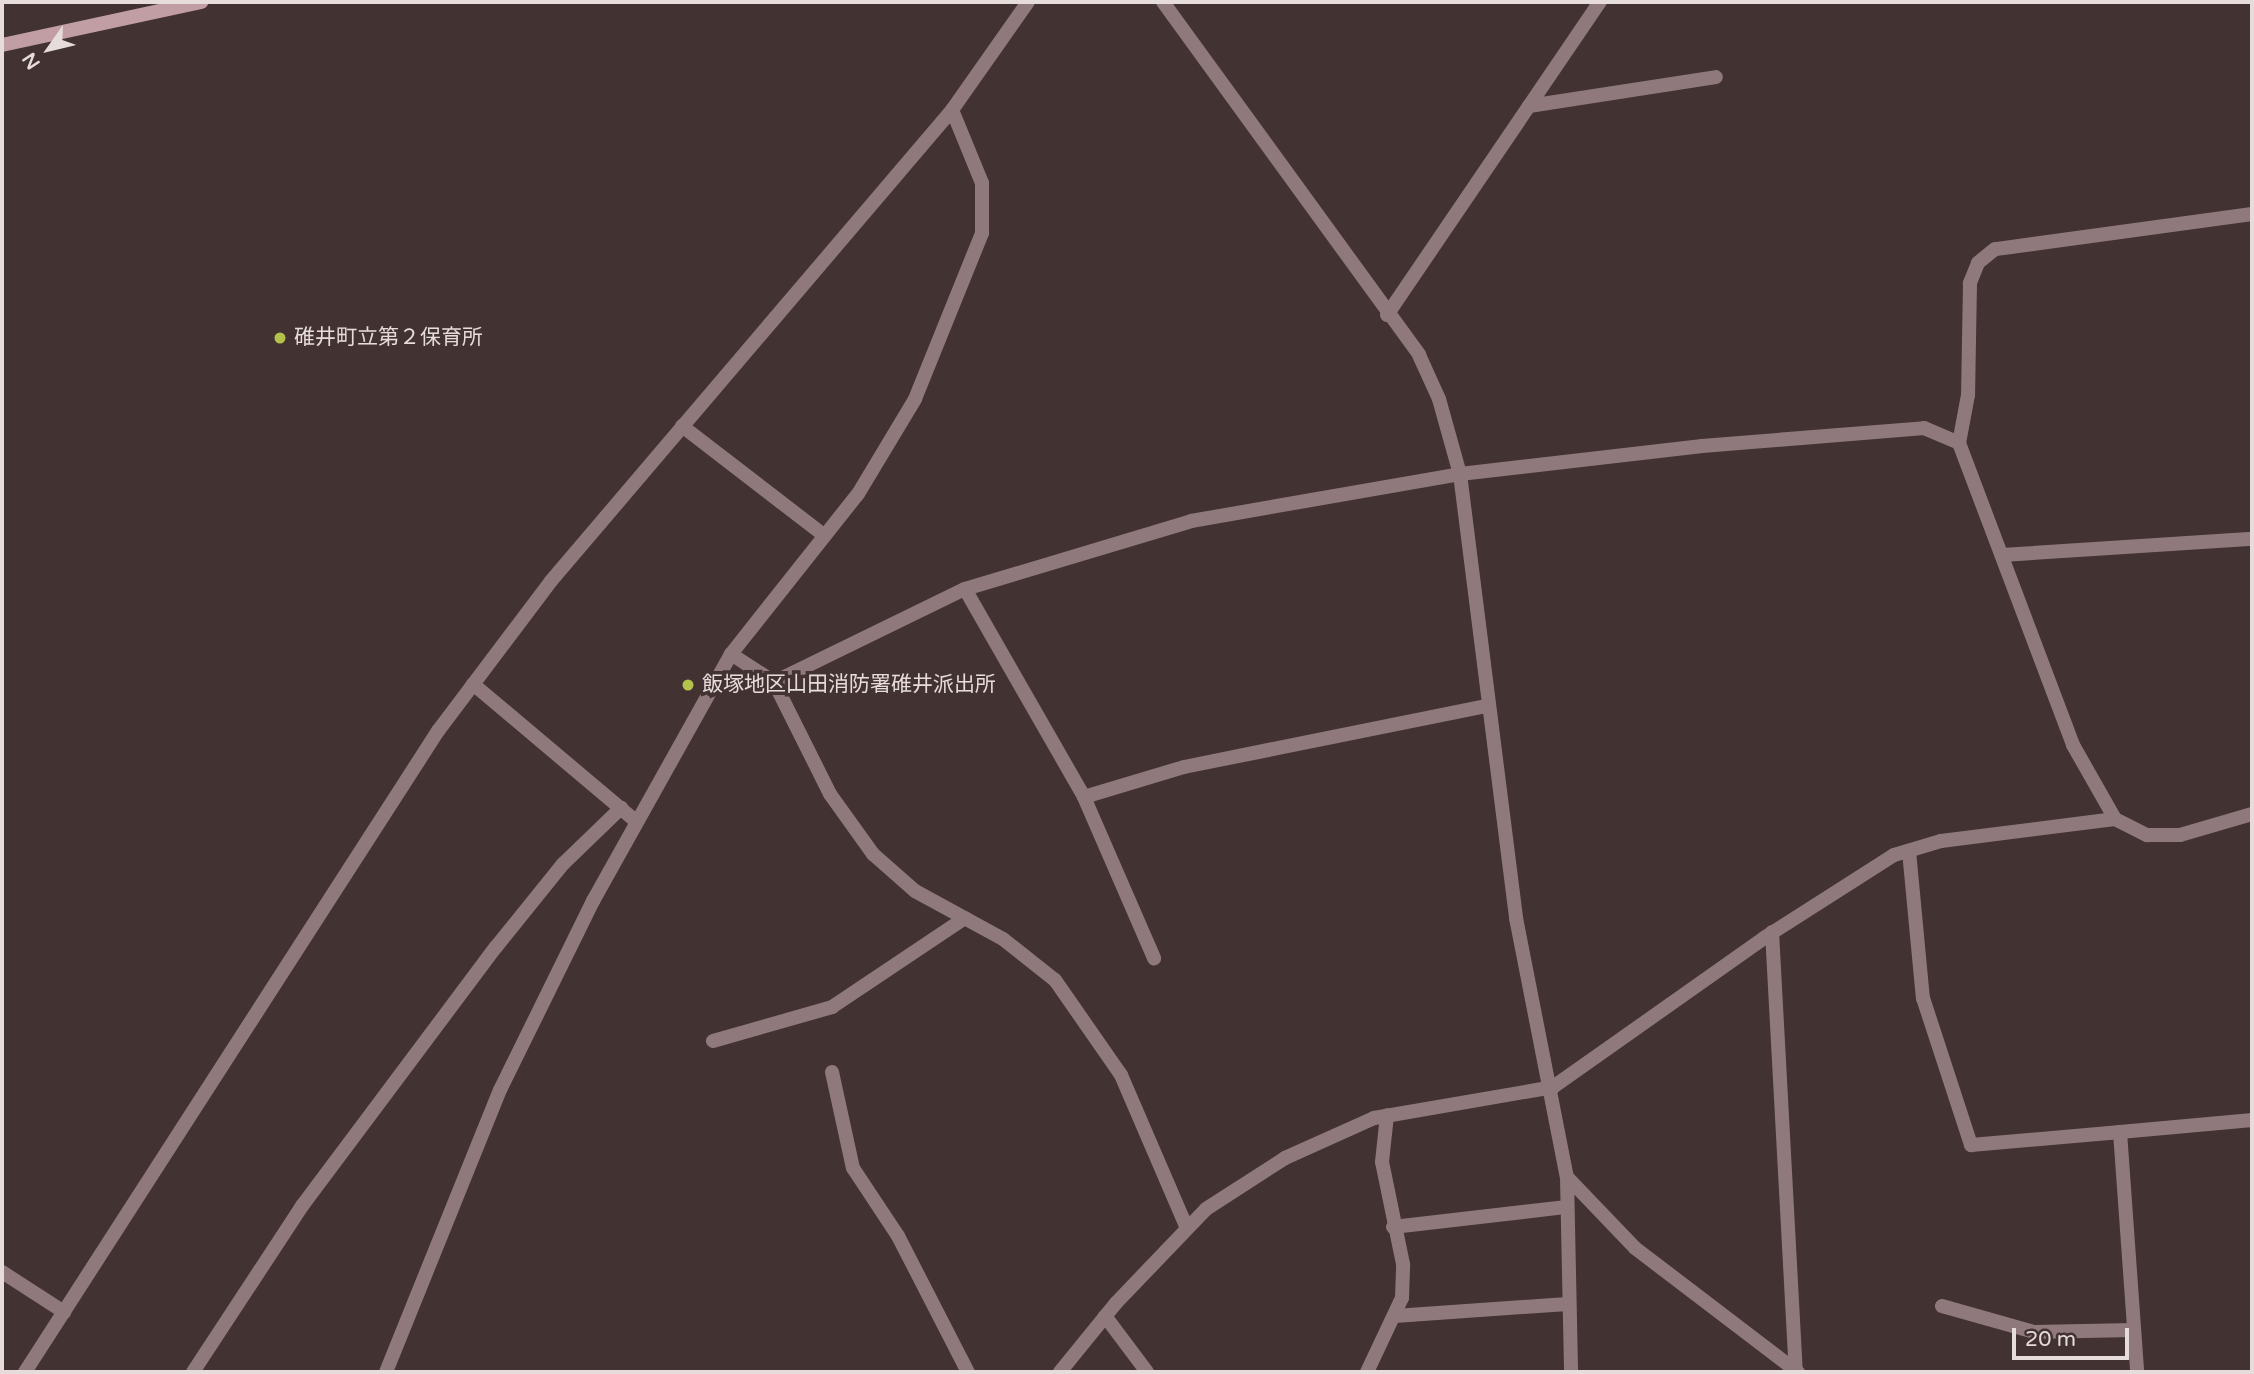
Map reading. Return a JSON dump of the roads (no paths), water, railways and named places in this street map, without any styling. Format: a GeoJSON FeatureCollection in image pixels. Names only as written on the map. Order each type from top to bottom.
{"type":"FeatureCollection","features":[{"type":"Feature","properties":{"kind":"main road"},"geometry":{"type":"LineString","coordinates":[[2,45],[201,2]]}},
{"type":"Feature","properties":{"kind":"street"},"geometry":{"type":"LineString","coordinates":[[25,1372],[472,684],[551,581],[952,110],[1028,2]]}},
{"type":"Feature","properties":{"kind":"street"},"geometry":{"type":"LineString","coordinates":[[1163,2],[1387,315],[1419,355],[1439,399],[1460,474],[1487,706],[1516,918],[1553,1087],[1567,1177],[1571,1372]]}},
{"type":"Feature","properties":{"kind":"street"},"geometry":{"type":"LineString","coordinates":[[1387,315],[1600,2]]}},
{"type":"Feature","properties":{"kind":"street"},"geometry":{"type":"LineString","coordinates":[[1529,106],[1716,77]]}},
{"type":"Feature","properties":{"kind":"street"},"geometry":{"type":"LineString","coordinates":[[386,1372],[500,1090],[637,822],[731,654],[858,494],[915,399],[982,233],[982,183],[952,110]]}},
{"type":"Feature","properties":{"kind":"street"},"geometry":{"type":"LineString","coordinates":[[2115,819],[2073,745],[1959,443],[1968,395],[1970,283],[1978,263],[1995,249],[2252,214]]}},
{"type":"Feature","properties":{"kind":"street"},"geometry":{"type":"LineString","coordinates":[[682,426],[825,536]]}},
{"type":"Feature","properties":{"kind":"street"},"geometry":{"type":"LineString","coordinates":[[774,682],[965,589],[1191,521],[1460,474],[1924,428],[1959,443]]}},
{"type":"Feature","properties":{"kind":"street"},"geometry":{"type":"LineString","coordinates":[[2001,555],[2252,539]]}},
{"type":"Feature","properties":{"kind":"street"},"geometry":{"type":"LineString","coordinates":[[965,589],[1084,797],[1154,958]]}},
{"type":"Feature","properties":{"kind":"street"},"geometry":{"type":"LineString","coordinates":[[731,654],[774,682],[830,794],[873,854],[915,891],[1003,939],[1055,980],[1094,1030],[1121,1074],[1187,1228]]}},
{"type":"Feature","properties":{"kind":"street"},"geometry":{"type":"LineString","coordinates":[[472,684],[637,822]]}},
{"type":"Feature","properties":{"kind":"street"},"geometry":{"type":"LineString","coordinates":[[1084,797],[1184,767],[1487,706]]}},
{"type":"Feature","properties":{"kind":"street"},"geometry":{"type":"LineString","coordinates":[[193,1372],[302,1206],[496,947],[563,864],[621,808]]}},
{"type":"Feature","properties":{"kind":"street"},"geometry":{"type":"LineString","coordinates":[[1060,1372],[1105,1316],[1206,1209],[1285,1158],[1387,1115],[1553,1087],[1845,883],[1909,851],[1941,841],[2115,819],[2147,835],[2180,835],[2252,814]]}},
{"type":"Feature","properties":{"kind":"street"},"geometry":{"type":"LineString","coordinates":[[1909,851],[1923,998],[1971,1145],[2252,1120]]}},
{"type":"Feature","properties":{"kind":"street"},"geometry":{"type":"LineString","coordinates":[[713,1041],[832,1007],[965,918]]}},
{"type":"Feature","properties":{"kind":"street"},"geometry":{"type":"LineString","coordinates":[[1772,932],[1797,1371]]}},
{"type":"Feature","properties":{"kind":"street"},"geometry":{"type":"LineString","coordinates":[[832,1072],[853,1168],[898,1236],[968,1372]]}},
{"type":"Feature","properties":{"kind":"street"},"geometry":{"type":"LineString","coordinates":[[1367,1372],[1402,1298],[1403,1264],[1392,1227],[1382,1162],[1387,1115]]}},
{"type":"Feature","properties":{"kind":"street"},"geometry":{"type":"LineString","coordinates":[[2120,1132],[2137,1372]]}},
{"type":"Feature","properties":{"kind":"street"},"geometry":{"type":"LineString","coordinates":[[1567,1177],[1635,1248],[1797,1371]]}},
{"type":"Feature","properties":{"kind":"street"},"geometry":{"type":"LineString","coordinates":[[1392,1227],[1567,1207]]}},
{"type":"Feature","properties":{"kind":"street"},"geometry":{"type":"LineString","coordinates":[[2,1272],[64,1312]]}},
{"type":"Feature","properties":{"kind":"street"},"geometry":{"type":"LineString","coordinates":[[1395,1316],[1568,1304]]}},
{"type":"Feature","properties":{"kind":"street"},"geometry":{"type":"LineString","coordinates":[[1942,1306],[2034,1332],[2134,1330]]}},
{"type":"Feature","properties":{"kind":"street"},"geometry":{"type":"LineString","coordinates":[[1105,1316],[1147,1372]]}},
{"type":"Feature","properties":{"kind":"place","name":"碓井町立第２保育所"},"geometry":{"type":"Point","coordinates":[280,338]}},
{"type":"Feature","properties":{"kind":"place","name":"飯塚地区山田消防署碓井派出所"},"geometry":{"type":"Point","coordinates":[688,685]}}]}
